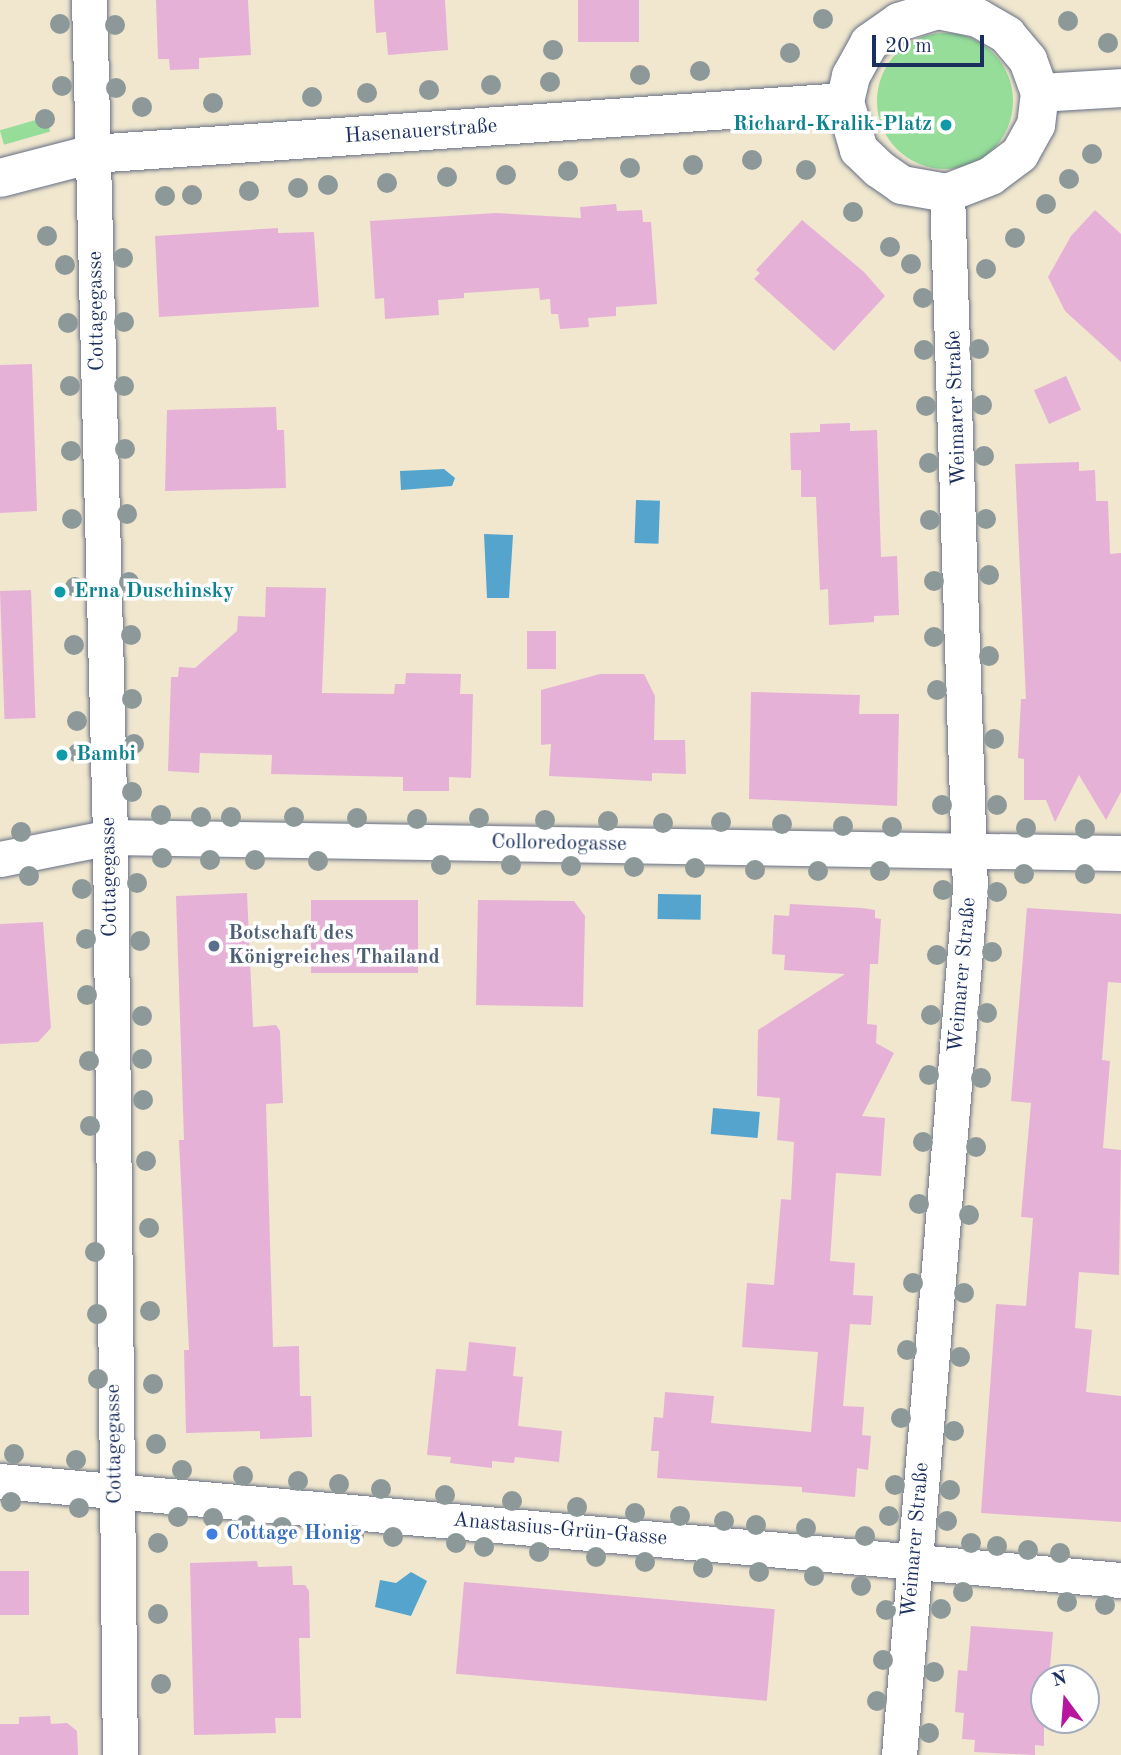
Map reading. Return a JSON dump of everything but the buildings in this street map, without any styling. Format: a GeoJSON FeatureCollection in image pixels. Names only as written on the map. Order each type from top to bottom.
{"type":"FeatureCollection","features":[{"type":"Feature","properties":{"kind":"street","name":"Cottagegasse"},"geometry":{"type":"LineString","coordinates":[[89,0],[110,837],[115,1492],[120,1755]]}},
{"type":"Feature","properties":{"kind":"street"},"geometry":{"type":"LineString","coordinates":[[938,5],[978,18],[1007,35],[1028,60],[1040,93],[1036,125],[1020,154],[991,176],[947,193],[902,185],[878,169],[859,150],[845,102],[851,76],[869,43],[899,22],[938,5]]}},
{"type":"Feature","properties":{"kind":"street"},"geometry":{"type":"LineString","coordinates":[[1040,93],[1121,88]]}},
{"type":"Feature","properties":{"kind":"street","name":"Hasenauerstraße"},"geometry":{"type":"LineString","coordinates":[[0,178],[93,154],[845,102]]}},
{"type":"Feature","properties":{"kind":"street","name":"Weimarer Straße"},"geometry":{"type":"LineString","coordinates":[[899,1755],[970,890],[947,193]]}},
{"type":"Feature","properties":{"kind":"street","name":"Colloredogasse"},"geometry":{"type":"LineString","coordinates":[[0,859],[110,837],[1121,853]]}},
{"type":"Feature","properties":{"kind":"street","name":"Anastasius-Grün-Gasse"},"geometry":{"type":"LineString","coordinates":[[0,1481],[1121,1580]]}},
{"type":"Feature","properties":{"kind":"green space"},"geometry":{"type":"Polygon","coordinates":[[[945,33],[971,38],[993,53],[1008,75],[1013,101],[1008,127],[993,149],[971,164],[945,169],[919,164],[897,149],[882,127],[877,101],[882,75],[897,53],[919,38],[945,33]]]}},
{"type":"Feature","properties":{"kind":"green space"},"geometry":{"type":"Polygon","coordinates":[[[46,117],[50,131],[4,145],[0,130],[46,117]]]}},
{"type":"Feature","properties":{"kind":"water"},"geometry":{"type":"Polygon","coordinates":[[[444,469],[455,478],[452,486],[401,490],[400,471],[444,469]]]}},
{"type":"Feature","properties":{"kind":"water"},"geometry":{"type":"Polygon","coordinates":[[[636,500],[660,501],[658,544],[634,543],[636,500]]]}},
{"type":"Feature","properties":{"kind":"water"},"geometry":{"type":"Polygon","coordinates":[[[484,534],[513,535],[509,598],[487,598],[484,534]]]}},
{"type":"Feature","properties":{"kind":"water"},"geometry":{"type":"Polygon","coordinates":[[[658,894],[701,895],[701,920],[658,919],[658,894]]]}},
{"type":"Feature","properties":{"kind":"water"},"geometry":{"type":"Polygon","coordinates":[[[713,1108],[760,1112],[758,1138],[711,1134],[713,1108]]]}},
{"type":"Feature","properties":{"kind":"water"},"geometry":{"type":"Polygon","coordinates":[[[411,1572],[427,1581],[411,1616],[375,1607],[380,1580],[396,1583],[411,1572]]]}},
{"type":"Feature","properties":{"kind":"place","name":"Richard-Kralik-Platz"},"geometry":{"type":"Point","coordinates":[946,125]}},
{"type":"Feature","properties":{"kind":"place","name":"Erna Duschinsky"},"geometry":{"type":"Point","coordinates":[60,592]}},
{"type":"Feature","properties":{"kind":"place","name":"Bambi"},"geometry":{"type":"Point","coordinates":[62,755]}},
{"type":"Feature","properties":{"kind":"place","name":"Botschaft des Königreiches Thailand"},"geometry":{"type":"Point","coordinates":[214,946]}},
{"type":"Feature","properties":{"kind":"place","name":"Cottage Honig"},"geometry":{"type":"Point","coordinates":[212,1534]}}]}
